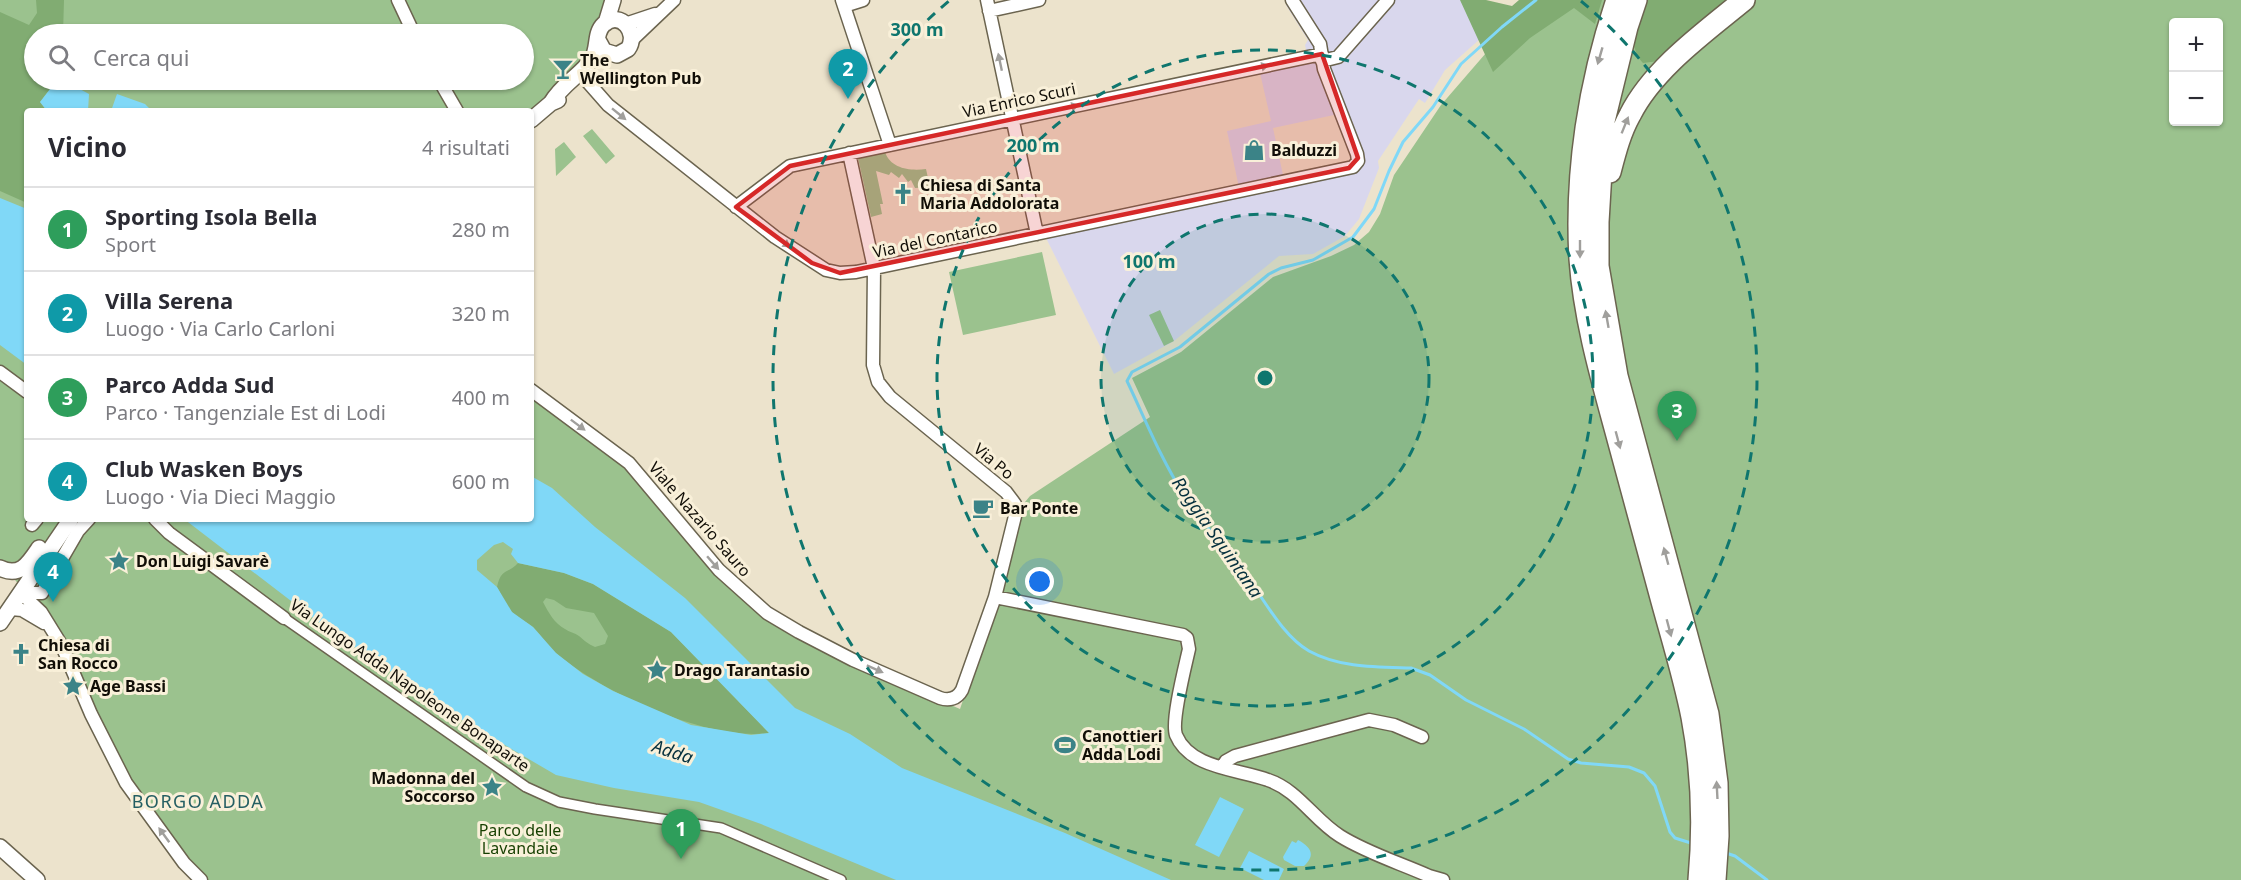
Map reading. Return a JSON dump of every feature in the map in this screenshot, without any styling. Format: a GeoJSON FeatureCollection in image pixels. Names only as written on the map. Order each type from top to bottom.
{"type":"FeatureCollection","features":[{"type":"Feature","properties":{"kind":"highway"},"geometry":{"type":"LineString","coordinates":[[1617,0],[1595,72],[1585,135],[1580,192],[1580,260],[1590,327],[1603,384],[1717,783],[1709,849],[1699,880]]}},
{"type":"Feature","properties":{"kind":"highway"},"geometry":{"type":"LineString","coordinates":[[1636,0],[1604,121],[1598,222],[1598,266],[1617,376],[1698,669],[1702,725]]}},
{"type":"Feature","properties":{"kind":"highway"},"geometry":{"type":"LineString","coordinates":[[1598,222],[1617,146],[1630,114],[1651,84],[1676,57],[1744,0]]}},
{"type":"Feature","properties":{"kind":"highway"},"geometry":{"type":"LineString","coordinates":[[1709,849],[1715,880]]}},
{"type":"Feature","properties":{"kind":"street"},"geometry":{"type":"LineString","coordinates":[[398,0],[409,24]]}},
{"type":"Feature","properties":{"kind":"street"},"geometry":{"type":"LineString","coordinates":[[613,0],[617,22],[631,31],[632,40]]}},
{"type":"Feature","properties":{"kind":"street"},"geometry":{"type":"LineString","coordinates":[[534,117],[551,103],[557,92],[614,55],[625,51],[632,40],[674,0]]}},
{"type":"Feature","properties":{"kind":"street"},"geometry":{"type":"LineString","coordinates":[[863,0],[843,3],[890,145]]}},
{"type":"Feature","properties":{"kind":"street"},"geometry":{"type":"LineString","coordinates":[[1037,234],[988,5],[1039,0]]}},
{"type":"Feature","properties":{"kind":"street"},"geometry":{"type":"LineString","coordinates":[[1292,0],[1316,38],[1322,57]]}},
{"type":"Feature","properties":{"kind":"street","name":"Via Enrico Scuri"},"geometry":{"type":"LineString","coordinates":[[736,207],[785,168],[1012,119],[1322,57],[1338,57],[1388,0]]}},
{"type":"Feature","properties":{"kind":"street"},"geometry":{"type":"LineString","coordinates":[[582,75],[595,54],[600,29],[617,22],[659,13]]}},
{"type":"Feature","properties":{"kind":"street"},"geometry":{"type":"LineString","coordinates":[[598,40],[604,51],[614,55]]}},
{"type":"Feature","properties":{"kind":"street","name":"Via del Contarico"},"geometry":{"type":"LineString","coordinates":[[582,75],[608,105],[775,237],[826,270],[848,273],[1349,168],[1358,161],[1357,154],[1322,57]]}},
{"type":"Feature","properties":{"kind":"street"},"geometry":{"type":"LineString","coordinates":[[445,90],[455,108]]}},
{"type":"Feature","properties":{"kind":"street"},"geometry":{"type":"LineString","coordinates":[[849,153],[874,268]]}},
{"type":"Feature","properties":{"kind":"street","name":"Via Po"},"geometry":{"type":"LineString","coordinates":[[874,268],[873,355],[878,382],[890,397],[1006,492],[1015,504],[1016,512],[995,597],[960,693],[950,699]]}},
{"type":"Feature","properties":{"kind":"street"},"geometry":{"type":"LineString","coordinates":[[0,372],[24,390]]}},
{"type":"Feature","properties":{"kind":"street","name":"Viale Nazario Sauro"},"geometry":{"type":"LineString","coordinates":[[534,392],[629,463],[718,570],[767,613],[853,660],[939,698],[950,699]]}},
{"type":"Feature","properties":{"kind":"street"},"geometry":{"type":"LineString","coordinates":[[0,569],[13,572],[25,568],[58,522]]}},
{"type":"Feature","properties":{"kind":"street"},"geometry":{"type":"LineString","coordinates":[[0,623],[69,522]]}},
{"type":"Feature","properties":{"kind":"street"},"geometry":{"type":"LineString","coordinates":[[21,593],[42,593],[78,531],[86,522]]}},
{"type":"Feature","properties":{"kind":"street","name":"Via Lungo Adda Napoleone Bonaparte"},"geometry":{"type":"LineString","coordinates":[[158,522],[169,533],[284,618],[526,787],[559,802],[721,828],[841,880]]}},
{"type":"Feature","properties":{"kind":"street"},"geometry":{"type":"LineString","coordinates":[[0,569],[35,605],[52,629],[126,783],[184,863],[201,880]]}},
{"type":"Feature","properties":{"kind":"street"},"geometry":{"type":"LineString","coordinates":[[995,597],[1183,635],[1187,638],[1188,649],[1175,720],[1176,734],[1179,741],[1193,756],[1276,783],[1296,796],[1340,836],[1429,876],[1443,880]]}},
{"type":"Feature","properties":{"kind":"street"},"geometry":{"type":"LineString","coordinates":[[11,609],[29,613],[52,629]]}},
{"type":"Feature","properties":{"kind":"street"},"geometry":{"type":"LineString","coordinates":[[1222,767],[1226,761],[1235,756],[1369,720],[1394,724],[1422,737]]}},
{"type":"Feature","properties":{"kind":"street"},"geometry":{"type":"LineString","coordinates":[[0,847],[37,880]]}},
{"type":"Feature","properties":{"kind":"highlighted area"},"geometry":{"type":"Polygon","coordinates":[[[1322,54],[1358,158],[1349,168],[840,273],[812,263],[736,207],[790,166],[1322,54]]]}},
{"type":"Feature","properties":{"kind":"shaded area"},"geometry":{"type":"Polygon","coordinates":[[[1295,0],[1467,0],[1480,39],[1445,70],[1425,103],[1419,99],[1378,161],[1379,168],[1359,219],[1345,236],[1313,254],[1279,256],[1174,341],[1114,374],[1046,238],[1241,197],[1227,131],[1271,121],[1260,73],[1309,62],[1305,45],[1308,40],[1286,5],[1295,0]],[[1334,115],[1273,128],[1283,175],[1349,161],[1351,157],[1334,115]]]}},
{"type":"Feature","properties":{"kind":"green space","name":"Parco delle Lavandaie"},"geometry":{"type":"Polygon","coordinates":[[[0,0],[608,0],[583,67],[534,108],[24,108],[24,522],[534,522],[534,395],[628,465],[748,601],[852,662],[960,709],[998,597],[1020,508],[1030,496],[1150,417],[1132,378],[1181,352],[1273,277],[1331,256],[1354,245],[1369,232],[1380,214],[1394,175],[1441,105],[1505,31],[1553,0],[2241,0],[2241,880],[204,880],[129,782],[61,635],[0,562],[0,0]]]}},
{"type":"Feature","properties":{"kind":"green space"},"geometry":{"type":"Polygon","coordinates":[[[36,0],[64,0],[63,24],[30,24],[37,13],[36,0]]]}},
{"type":"Feature","properties":{"kind":"green space"},"geometry":{"type":"Polygon","coordinates":[[[1460,0],[1486,0],[1512,6],[1519,0],[1602,0],[1595,24],[1574,8],[1530,38],[1493,72],[1460,0]]]}},
{"type":"Feature","properties":{"kind":"green space"},"geometry":{"type":"Polygon","coordinates":[[[1646,0],[1728,0],[1659,61],[1643,63],[1635,49],[1634,41],[1637,24],[1646,0]]]}},
{"type":"Feature","properties":{"kind":"green space"},"geometry":{"type":"Polygon","coordinates":[[[0,12],[27,24],[24,24],[24,90],[49,90],[40,102],[45,108],[24,108],[24,202],[0,191],[0,12]]]}},
{"type":"Feature","properties":{"kind":"green space"},"geometry":{"type":"Polygon","coordinates":[[[592,129],[615,156],[606,164],[583,136],[592,129]]]}},
{"type":"Feature","properties":{"kind":"green space"},"geometry":{"type":"Polygon","coordinates":[[[564,142],[576,157],[556,176],[555,149],[564,142]]]}},
{"type":"Feature","properties":{"kind":"green space"},"geometry":{"type":"Polygon","coordinates":[[[885,152],[892,162],[902,168],[926,169],[930,187],[915,188],[911,180],[908,182],[902,174],[899,178],[891,172],[889,175],[876,171],[883,204],[880,204],[882,214],[871,217],[858,158],[885,152]]]}},
{"type":"Feature","properties":{"kind":"green space"},"geometry":{"type":"Polygon","coordinates":[[[1042,252],[1056,315],[963,335],[949,272],[1042,252]]]}},
{"type":"Feature","properties":{"kind":"green space"},"geometry":{"type":"Polygon","coordinates":[[[1160,310],[1174,341],[1164,346],[1149,315],[1160,310]]]}},
{"type":"Feature","properties":{"kind":"green space"},"geometry":{"type":"Polygon","coordinates":[[[518,563],[564,573],[593,584],[671,632],[769,733],[744,734],[688,722],[630,699],[578,670],[554,652],[533,627],[513,613],[507,605],[497,587],[503,574],[518,563]],[[546,598],[543,602],[558,624],[595,647],[605,644],[608,636],[594,613],[566,608],[546,598]]]}},
{"type":"Feature","properties":{"kind":"water"},"geometry":{"type":"Polygon","coordinates":[[[49,90],[82,90],[89,94],[88,108],[45,108],[40,102],[49,90]]]}},
{"type":"Feature","properties":{"kind":"water"},"geometry":{"type":"Polygon","coordinates":[[[117,94],[145,104],[149,108],[112,108],[117,94]]]}},
{"type":"Feature","properties":{"kind":"water"},"geometry":{"type":"Polygon","coordinates":[[[0,198],[24,208],[24,363],[0,345],[0,198]]]}},
{"type":"Feature","properties":{"kind":"water","name":"Adda"},"geometry":{"type":"Polygon","coordinates":[[[534,478],[552,488],[595,527],[685,598],[795,708],[850,734],[902,768],[1065,833],[1171,880],[896,880],[761,824],[699,802],[614,788],[556,775],[462,720],[325,627],[188,522],[534,522],[534,478]],[[503,542],[494,545],[477,560],[477,570],[497,587],[512,612],[533,627],[556,653],[583,674],[613,691],[691,725],[751,735],[769,733],[671,632],[593,584],[564,573],[518,563],[511,554],[513,549],[503,542]]]}},
{"type":"Feature","properties":{"kind":"water"},"geometry":{"type":"Polygon","coordinates":[[[1220,797],[1244,809],[1219,857],[1195,845],[1220,797]]]}},
{"type":"Feature","properties":{"kind":"water"},"geometry":{"type":"Polygon","coordinates":[[[1298,840],[1309,848],[1311,855],[1304,866],[1295,866],[1283,857],[1292,841],[1296,843],[1298,840]]]}},
{"type":"Feature","properties":{"kind":"water"},"geometry":{"type":"Polygon","coordinates":[[[1249,851],[1284,869],[1279,880],[1264,880],[1240,868],[1249,851]]]}},
{"type":"Feature","properties":{"kind":"waterway","name":"Roggia Squintana"},"geometry":{"type":"LineString","coordinates":[[1536,0],[1461,64],[1433,107],[1403,142],[1374,209],[1353,237],[1313,260],[1281,268],[1269,274],[1180,347],[1132,372],[1127,381],[1184,495],[1248,578],[1275,618],[1300,644],[1309,651],[1333,661],[1358,666],[1411,668],[1430,675],[1466,700],[1524,729],[1568,759],[1581,763],[1629,767],[1644,773],[1655,786],[1670,832],[1675,838],[1694,844]]}},
{"type":"Feature","properties":{"kind":"waterway","name":"Roggia Squintana"},"geometry":{"type":"LineString","coordinates":[[1723,852],[1735,856],[1767,880]]}},
{"type":"Feature","properties":{"kind":"place","name":"The Wellington Pub"},"geometry":{"type":"Point","coordinates":[563,69]}},
{"type":"Feature","properties":{"kind":"place","name":"Villa Serena"},"geometry":{"type":"Point","coordinates":[848,99]}},
{"type":"Feature","properties":{"kind":"place","name":"Balduzzi"},"geometry":{"type":"Point","coordinates":[1254,150]}},
{"type":"Feature","properties":{"kind":"place","name":"Chiesa di Santa Maria Addolorata"},"geometry":{"type":"Point","coordinates":[903,194]}},
{"type":"Feature","properties":{"kind":"place","name":"Parco Adda Sud"},"geometry":{"type":"Point","coordinates":[1677,441]}},
{"type":"Feature","properties":{"kind":"place","name":"Bar Ponte"},"geometry":{"type":"Point","coordinates":[983,508]}},
{"type":"Feature","properties":{"kind":"place","name":"Don Luigi Savarè"},"geometry":{"type":"Point","coordinates":[119,561]}},
{"type":"Feature","properties":{"kind":"place","name":"Club Wasken Boys"},"geometry":{"type":"Point","coordinates":[53,602]}},
{"type":"Feature","properties":{"kind":"place","name":"Chiesa di San Rocco"},"geometry":{"type":"Point","coordinates":[21,654]}},
{"type":"Feature","properties":{"kind":"place","name":"Drago Tarantasio"},"geometry":{"type":"Point","coordinates":[657,670]}},
{"type":"Feature","properties":{"kind":"place","name":"Age Bassi"},"geometry":{"type":"Point","coordinates":[73,686]}},
{"type":"Feature","properties":{"kind":"place","name":"Canottieri Adda Lodi"},"geometry":{"type":"Point","coordinates":[1065,745]}},
{"type":"Feature","properties":{"kind":"place","name":"Madonna del Soccorso"},"geometry":{"type":"Point","coordinates":[492,787]}},
{"type":"Feature","properties":{"kind":"place","name":"Sporting Isola Bella"},"geometry":{"type":"Point","coordinates":[681,859]}},
{"type":"Feature","properties":{"kind":"district","name":"BORGO ADDA"},"geometry":{"type":"Point","coordinates":[198,801]}}]}
